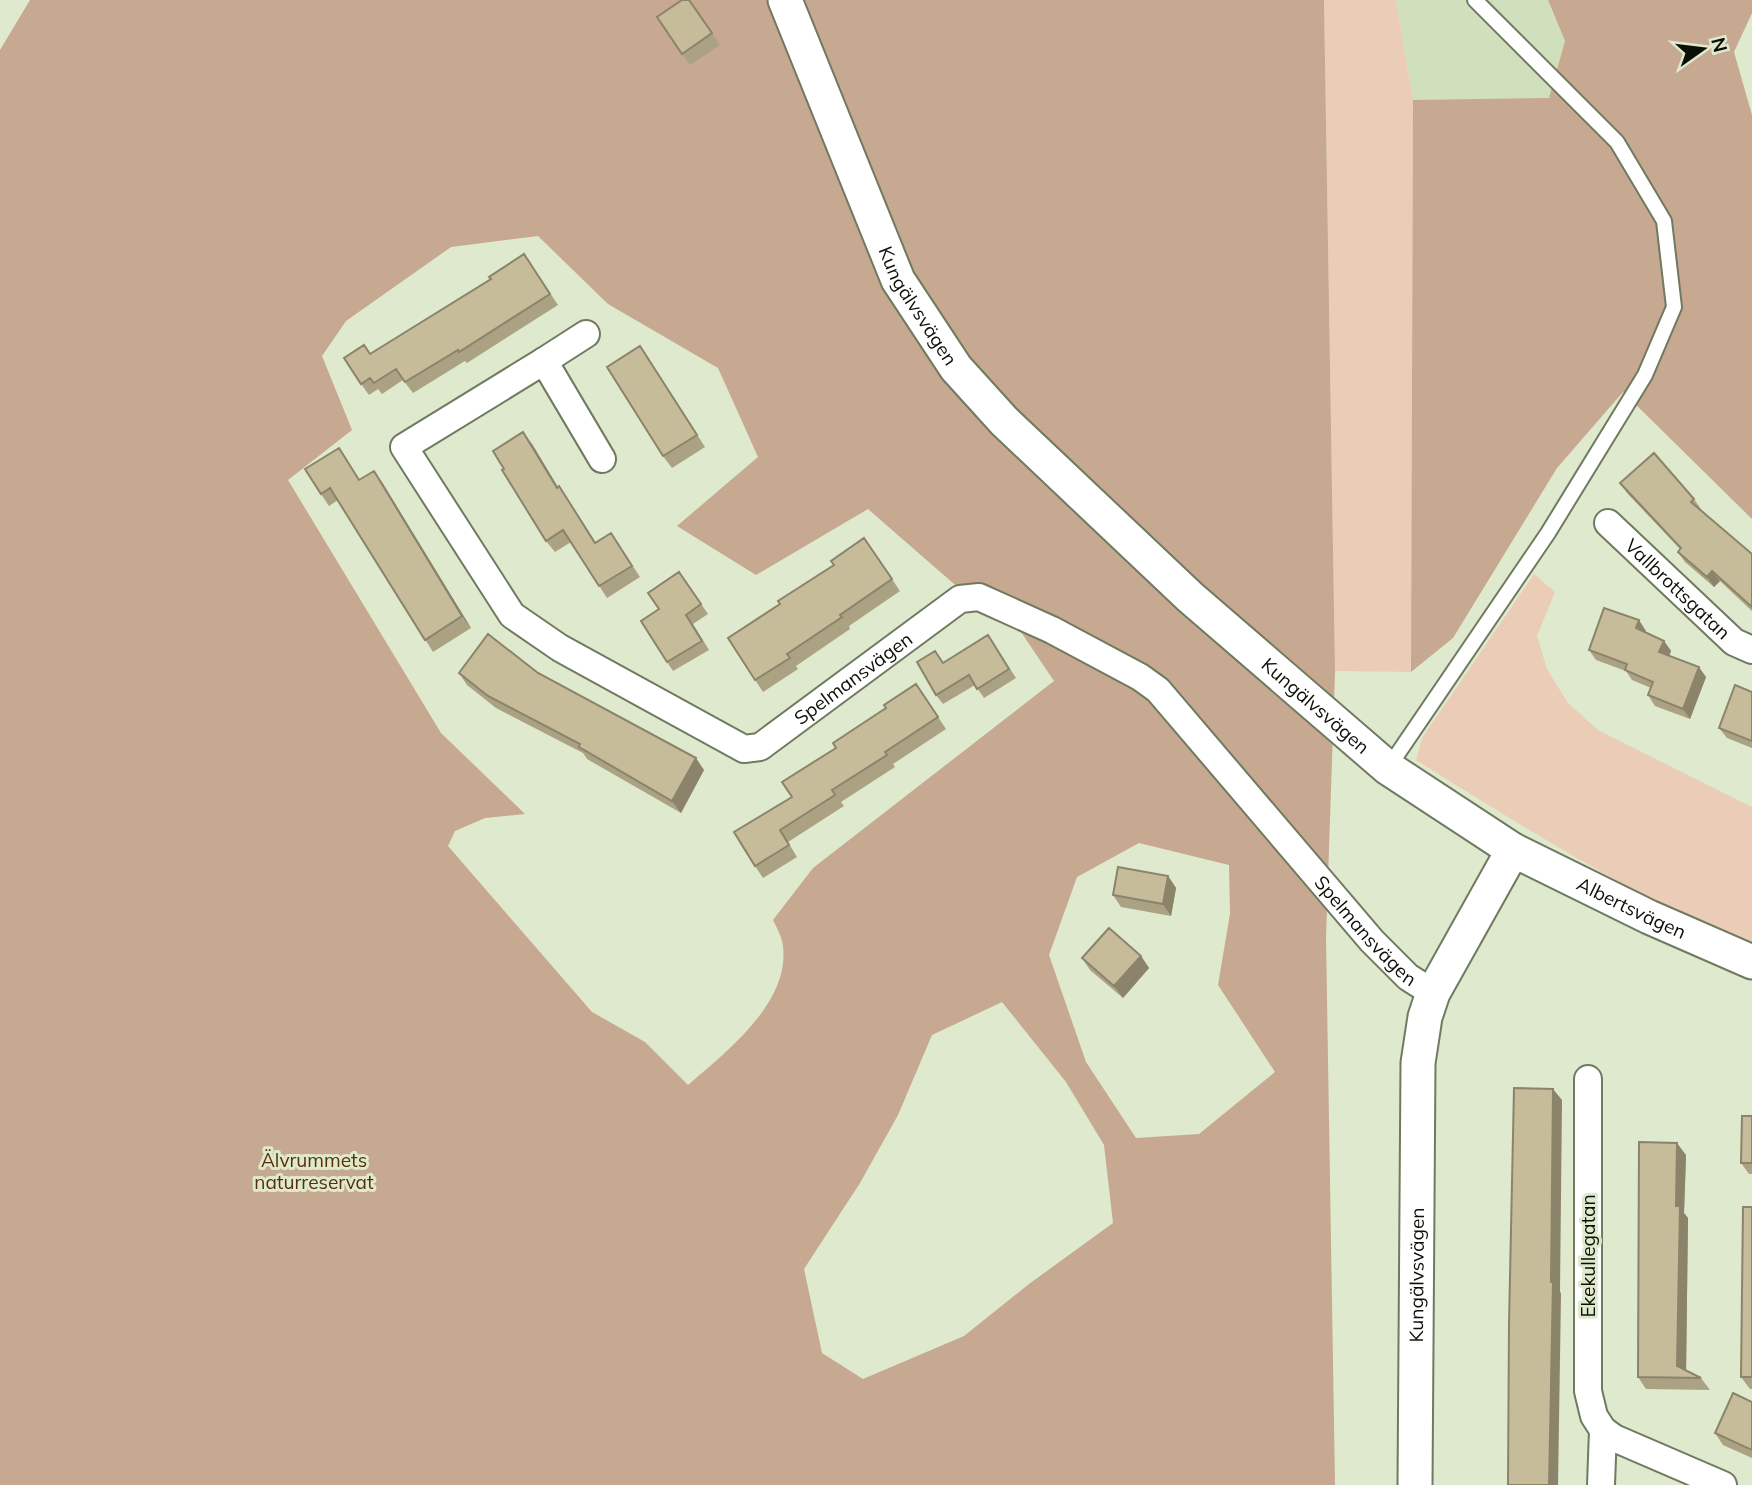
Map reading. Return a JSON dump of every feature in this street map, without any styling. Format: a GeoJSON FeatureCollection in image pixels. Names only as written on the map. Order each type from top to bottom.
{"type":"FeatureCollection","features":[{"type":"Feature","properties":{"kind":"street","name":"Kungälvsvägen"},"geometry":{"type":"LineString","coordinates":[[785,0],[898,280],[956,368],[1004,421],[1190,597],[1388,768],[1513,850],[1433,993],[1425,1017],[1418,1063],[1415,1485]]}},
{"type":"Feature","properties":{"kind":"street","name":"Spelmansvägen"},"geometry":{"type":"LineString","coordinates":[[586,334],[404,447],[512,615],[560,648],[744,749],[760,747],[960,599],[979,597],[1052,630],[1140,677],[1158,690],[1372,941],[1408,976],[1433,993]]}},
{"type":"Feature","properties":{"kind":"street"},"geometry":{"type":"LineString","coordinates":[[544,361],[602,458]]}},
{"type":"Feature","properties":{"kind":"street","name":"Vallbrottsgatan"},"geometry":{"type":"LineString","coordinates":[[1608,523],[1734,642],[1752,650]]}},
{"type":"Feature","properties":{"kind":"street","name":"Albertsvägen"},"geometry":{"type":"LineString","coordinates":[[1513,850],[1649,917],[1752,962]]}},
{"type":"Feature","properties":{"kind":"street","name":"Ekekullegatan"},"geometry":{"type":"LineString","coordinates":[[1588,1079],[1588,1391],[1594,1416],[1603,1430],[1601,1485]]}},
{"type":"Feature","properties":{"kind":"street"},"geometry":{"type":"LineString","coordinates":[[1603,1430],[1614,1438],[1723,1485]]}},
{"type":"Feature","properties":{"kind":"lane"},"geometry":{"type":"LineString","coordinates":[[1388,768],[1548,533],[1645,375],[1674,307],[1664,222],[1617,142],[1475,0]]}},
{"type":"Feature","properties":{"kind":"shaded area"},"geometry":{"type":"Polygon","coordinates":[[[1324,0],[1396,0],[1413,100],[1411,672],[1335,671],[1324,0]]]}},
{"type":"Feature","properties":{"kind":"shaded area"},"geometry":{"type":"Polygon","coordinates":[[[1396,0],[1548,0],[1565,41],[1550,98],[1413,100],[1396,0]]]}},
{"type":"Feature","properties":{"kind":"shaded area"},"geometry":{"type":"Polygon","coordinates":[[[1534,574],[1555,592],[1537,636],[1547,669],[1568,703],[1598,730],[1752,807],[1752,945],[1622,883],[1539,836],[1416,760],[1422,738],[1534,574]]]}},
{"type":"Feature","properties":{"kind":"green space","name":"Älvrummets naturreservat"},"geometry":{"type":"Polygon","coordinates":[[[30,0],[1324,0],[1335,671],[1326,938],[1335,1485],[0,1485],[0,50],[30,0]],[[538,236],[451,247],[346,321],[322,356],[352,430],[288,480],[441,733],[525,814],[485,818],[455,831],[448,846],[592,1012],[645,1042],[688,1085],[753,1024],[777,987],[783,967],[783,946],[773,920],[813,868],[1054,681],[1019,629],[985,611],[868,509],[756,575],[677,526],[758,457],[718,368],[608,304],[538,236]],[[1139,843],[1077,877],[1049,955],[1086,1062],[1136,1138],[1199,1134],[1275,1072],[1218,985],[1230,914],[1229,865],[1139,843]],[[1002,1002],[932,1035],[898,1115],[860,1183],[804,1269],[822,1353],[863,1379],[964,1336],[1029,1284],[1113,1223],[1104,1145],[1066,1082],[1002,1002]]]}},
{"type":"Feature","properties":{"kind":"green space"},"geometry":{"type":"Polygon","coordinates":[[[1548,0],[1752,0],[1752,13],[1734,52],[1752,115],[1752,519],[1623,392],[1557,468],[1453,638],[1411,672],[1413,100],[1549,98],[1565,41],[1548,0]]]}},
{"type":"Feature","properties":{"kind":"building"},"geometry":{"type":"Polygon","coordinates":[[[682,0],[689,0],[712,33],[682,54],[657,17],[682,0]]]}},
{"type":"Feature","properties":{"kind":"building"},"geometry":{"type":"Polygon","coordinates":[[[524,254],[550,294],[459,352],[458,350],[405,382],[396,369],[374,383],[370,378],[361,384],[344,358],[364,345],[370,354],[491,279],[489,277],[524,254]]]}},
{"type":"Feature","properties":{"kind":"building"},"geometry":{"type":"Polygon","coordinates":[[[640,346],[697,435],[663,456],[607,367],[640,346]]]}},
{"type":"Feature","properties":{"kind":"building"},"geometry":{"type":"Polygon","coordinates":[[[523,432],[595,543],[611,533],[632,566],[599,586],[563,530],[546,541],[493,451],[523,432]]]}},
{"type":"Feature","properties":{"kind":"building"},"geometry":{"type":"Polygon","coordinates":[[[339,448],[359,480],[374,471],[462,616],[425,640],[330,488],[321,494],[305,469],[339,448]]]}},
{"type":"Feature","properties":{"kind":"building"},"geometry":{"type":"Polygon","coordinates":[[[1654,453],[1694,499],[1691,502],[1752,554],[1752,607],[1712,571],[1707,577],[1678,552],[1681,548],[1620,483],[1654,453]]]}},
{"type":"Feature","properties":{"kind":"building"},"geometry":{"type":"Polygon","coordinates":[[[864,538],[892,579],[787,654],[790,658],[755,680],[728,638],[780,604],[778,601],[834,565],[831,561],[864,538]]]}},
{"type":"Feature","properties":{"kind":"building"},"geometry":{"type":"Polygon","coordinates":[[[679,572],[701,604],[686,615],[702,641],[667,662],[641,621],[659,609],[648,593],[679,572]]]}},
{"type":"Feature","properties":{"kind":"building"},"geometry":{"type":"Polygon","coordinates":[[[1604,608],[1639,620],[1636,628],[1664,641],[1659,652],[1699,667],[1683,709],[1648,695],[1653,682],[1625,670],[1627,664],[1589,650],[1604,608]]]}},
{"type":"Feature","properties":{"kind":"building"},"geometry":{"type":"Polygon","coordinates":[[[488,634],[538,673],[696,758],[672,801],[579,747],[580,744],[488,696],[459,673],[488,634]]]}},
{"type":"Feature","properties":{"kind":"building"},"geometry":{"type":"Polygon","coordinates":[[[988,635],[1009,669],[977,689],[969,675],[936,695],[917,662],[935,651],[943,663],[988,635]]]}},
{"type":"Feature","properties":{"kind":"building"},"geometry":{"type":"Polygon","coordinates":[[[916,684],[938,717],[885,752],[887,755],[832,790],[835,795],[780,830],[789,845],[755,866],[734,832],[792,797],[782,782],[836,748],[833,743],[886,708],[884,705],[916,684]]]}},
{"type":"Feature","properties":{"kind":"building"},"geometry":{"type":"Polygon","coordinates":[[[1735,685],[1752,692],[1752,741],[1719,728],[1735,685]]]}},
{"type":"Feature","properties":{"kind":"building"},"geometry":{"type":"Polygon","coordinates":[[[1118,867],[1168,876],[1163,904],[1113,895],[1118,867]]]}},
{"type":"Feature","properties":{"kind":"building"},"geometry":{"type":"Polygon","coordinates":[[[1109,928],[1141,956],[1114,986],[1082,958],[1109,928]]]}},
{"type":"Feature","properties":{"kind":"building"},"geometry":{"type":"Polygon","coordinates":[[[1514,1088],[1553,1089],[1549,1485],[1508,1485],[1514,1088]]]}},
{"type":"Feature","properties":{"kind":"building"},"geometry":{"type":"Polygon","coordinates":[[[1742,1116],[1752,1116],[1752,1163],[1741,1163],[1742,1116]]]}},
{"type":"Feature","properties":{"kind":"building"},"geometry":{"type":"Polygon","coordinates":[[[1639,1142],[1677,1143],[1676,1206],[1680,1206],[1677,1366],[1701,1378],[1638,1377],[1639,1142]]]}},
{"type":"Feature","properties":{"kind":"building"},"geometry":{"type":"Polygon","coordinates":[[[1743,1207],[1752,1207],[1752,1377],[1741,1377],[1743,1207]]]}},
{"type":"Feature","properties":{"kind":"building"},"geometry":{"type":"Polygon","coordinates":[[[1733,1393],[1752,1402],[1752,1450],[1715,1433],[1733,1393]]]}}]}
